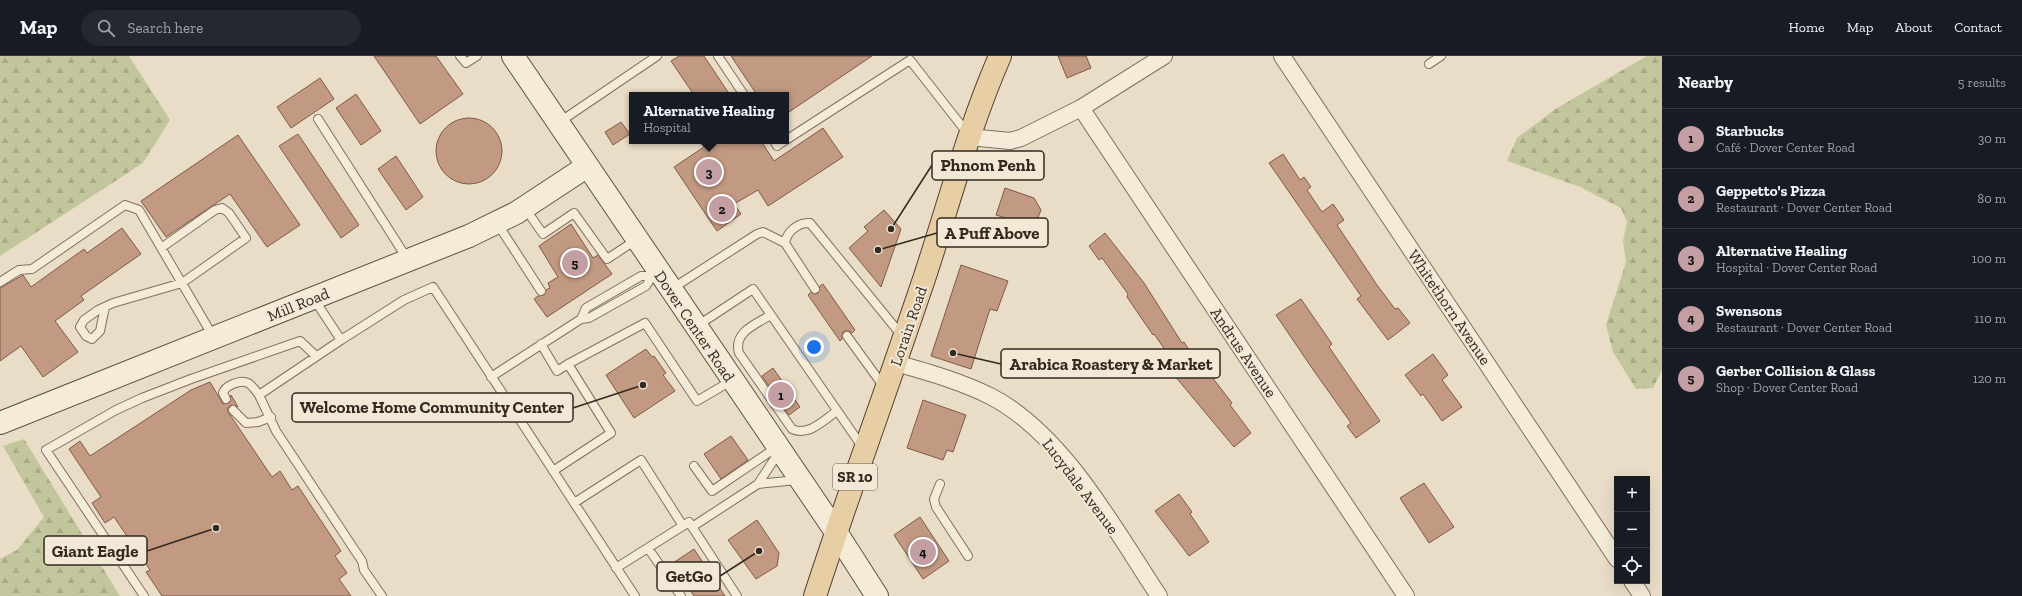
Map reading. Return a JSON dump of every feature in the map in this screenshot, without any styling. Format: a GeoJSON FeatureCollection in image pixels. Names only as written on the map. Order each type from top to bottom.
{"type":"FeatureCollection","features":[{"type":"Feature","properties":{"kind":"main road","name":"Lorain Road"},"geometry":{"type":"LineString","coordinates":[[815,596],[864,450],[896,363],[970,137],[1000,56]]}},
{"type":"Feature","properties":{"kind":"street","name":"Dover Center Road"},"geometry":{"type":"LineString","coordinates":[[513,56],[636,240],[655,274],[670,290],[696,327],[836,532],[877,596]]}},
{"type":"Feature","properties":{"kind":"street"},"geometry":{"type":"LineString","coordinates":[[970,137],[1010,141],[1027,135],[1081,108],[1164,56]]}},
{"type":"Feature","properties":{"kind":"street","name":"Whitethorn Avenue"},"geometry":{"type":"LineString","coordinates":[[1282,56],[1614,554]]}},
{"type":"Feature","properties":{"kind":"street","name":"Andrus Avenue"},"geometry":{"type":"LineString","coordinates":[[1081,108],[1406,596]]}},
{"type":"Feature","properties":{"kind":"street","name":"Mill Road"},"geometry":{"type":"LineString","coordinates":[[0,424],[469,236],[524,207],[586,167]]}},
{"type":"Feature","properties":{"kind":"street","name":"Lucydale Avenue"},"geometry":{"type":"LineString","coordinates":[[896,363],[955,381],[991,396],[1021,415],[1054,445],[1093,497],[1159,596]]}},
{"type":"Feature","properties":{"kind":"street"},"geometry":{"type":"LineString","coordinates":[[1634,584],[1642,596]]}},
{"type":"Feature","properties":{"kind":"lane"},"geometry":{"type":"LineString","coordinates":[[460,56],[466,63],[477,56]]}},
{"type":"Feature","properties":{"kind":"lane"},"geometry":{"type":"LineString","coordinates":[[558,124],[657,56]]}},
{"type":"Feature","properties":{"kind":"lane"},"geometry":{"type":"LineString","coordinates":[[718,56],[742,92]]}},
{"type":"Feature","properties":{"kind":"lane"},"geometry":{"type":"LineString","coordinates":[[1429,64],[1441,56]]}},
{"type":"Feature","properties":{"kind":"lane"},"geometry":{"type":"LineString","coordinates":[[789,137],[910,58],[970,137]]}},
{"type":"Feature","properties":{"kind":"lane"},"geometry":{"type":"LineString","coordinates":[[318,119],[409,260]]}},
{"type":"Feature","properties":{"kind":"lane"},"geometry":{"type":"LineString","coordinates":[[0,282],[19,270],[32,269],[125,205],[139,210],[214,338]]}},
{"type":"Feature","properties":{"kind":"lane"},"geometry":{"type":"LineString","coordinates":[[524,207],[543,234],[574,213],[607,259],[636,240]]}},
{"type":"Feature","properties":{"kind":"lane"},"geometry":{"type":"LineString","coordinates":[[105,307],[182,283],[246,238],[229,213],[222,208],[215,210],[161,248]]}},
{"type":"Feature","properties":{"kind":"lane"},"geometry":{"type":"LineString","coordinates":[[497,222],[541,291]]}},
{"type":"Feature","properties":{"kind":"lane"},"geometry":{"type":"LineString","coordinates":[[785,243],[786,237],[795,228],[801,224],[810,223],[904,338]]}},
{"type":"Feature","properties":{"kind":"lane"},"geometry":{"type":"LineString","coordinates":[[670,290],[757,234],[763,232],[785,243],[815,289]]}},
{"type":"Feature","properties":{"kind":"lane"},"geometry":{"type":"LineString","coordinates":[[581,319],[586,308],[641,276],[655,274]]}},
{"type":"Feature","properties":{"kind":"lane"},"geometry":{"type":"LineString","coordinates":[[491,377],[581,319],[589,318],[646,286],[655,274]]}},
{"type":"Feature","properties":{"kind":"lane"},"geometry":{"type":"LineString","coordinates":[[259,395],[316,356],[404,300],[433,287],[635,596]]}},
{"type":"Feature","properties":{"kind":"lane"},"geometry":{"type":"LineString","coordinates":[[696,327],[753,289],[864,450]]}},
{"type":"Feature","properties":{"kind":"lane"},"geometry":{"type":"LineString","coordinates":[[314,298],[341,340]]}},
{"type":"Feature","properties":{"kind":"lane"},"geometry":{"type":"LineString","coordinates":[[771,315],[743,333],[737,346],[739,352],[792,429],[796,431],[805,431],[838,411]]}},
{"type":"Feature","properties":{"kind":"lane"},"geometry":{"type":"LineString","coordinates":[[541,344],[557,370],[645,323],[697,401],[732,380]]}},
{"type":"Feature","properties":{"kind":"lane"},"geometry":{"type":"LineString","coordinates":[[847,336],[886,390]]}},
{"type":"Feature","properties":{"kind":"lane"},"geometry":{"type":"LineString","coordinates":[[144,596],[46,450],[116,410],[191,379],[300,341],[316,356]]}},
{"type":"Feature","properties":{"kind":"lane"},"geometry":{"type":"LineString","coordinates":[[553,471],[612,433],[568,364]]}},
{"type":"Feature","properties":{"kind":"lane"},"geometry":{"type":"LineString","coordinates":[[226,399],[223,393],[224,391],[231,385],[241,382],[248,383],[259,395],[271,416],[276,431],[362,561],[364,570],[382,596]]}},
{"type":"Feature","properties":{"kind":"lane"},"geometry":{"type":"LineString","coordinates":[[233,410],[246,423],[258,422],[271,416]]}},
{"type":"Feature","properties":{"kind":"lane"},"geometry":{"type":"LineString","coordinates":[[694,466],[712,491],[779,449]]}},
{"type":"Feature","properties":{"kind":"lane"},"geometry":{"type":"LineString","coordinates":[[692,527],[758,484],[779,449]]}},
{"type":"Feature","properties":{"kind":"lane"},"geometry":{"type":"LineString","coordinates":[[574,504],[641,460],[683,526]]}},
{"type":"Feature","properties":{"kind":"lane"},"geometry":{"type":"LineString","coordinates":[[758,484],[800,480]]}},
{"type":"Feature","properties":{"kind":"lane"},"geometry":{"type":"LineString","coordinates":[[940,484],[934,499],[936,507],[968,556]]}},
{"type":"Feature","properties":{"kind":"lane"},"geometry":{"type":"LineString","coordinates":[[616,568],[689,522],[737,596]]}},
{"type":"Feature","properties":{"kind":"lane"},"geometry":{"type":"LineString","coordinates":[[648,548],[681,596]]}},
{"type":"Feature","properties":{"kind":"green space"},"geometry":{"type":"Polygon","coordinates":[[[0,56],[129,56],[170,120],[143,163],[0,256],[0,56]]]}},
{"type":"Feature","properties":{"kind":"green space"},"geometry":{"type":"Polygon","coordinates":[[[1647,56],[1662,56],[1662,370],[1653,388],[1636,389],[1613,352],[1606,325],[1626,262],[1623,241],[1627,222],[1621,208],[1580,187],[1507,161],[1517,138],[1557,108],[1647,56]]]}},
{"type":"Feature","properties":{"kind":"green space"},"geometry":{"type":"Polygon","coordinates":[[[24,439],[120,596],[0,596],[0,559],[17,550],[44,517],[3,446],[24,439]]]}},
{"type":"Feature","properties":{"kind":"building"},"geometry":{"type":"Polygon","coordinates":[[[374,56],[436,56],[463,94],[420,124],[374,56]]]}},
{"type":"Feature","properties":{"kind":"building"},"geometry":{"type":"Polygon","coordinates":[[[679,56],[704,56],[728,92],[692,92],[671,61],[679,56]]]}},
{"type":"Feature","properties":{"kind":"building"},"geometry":{"type":"Polygon","coordinates":[[[731,56],[872,56],[789,112],[789,92],[755,92],[731,56]]]}},
{"type":"Feature","properties":{"kind":"building"},"geometry":{"type":"Polygon","coordinates":[[[1058,56],[1086,56],[1091,68],[1067,78],[1058,56]]]}},
{"type":"Feature","properties":{"kind":"building"},"geometry":{"type":"Polygon","coordinates":[[[320,78],[334,99],[291,128],[277,107],[320,78]]]}},
{"type":"Feature","properties":{"kind":"building"},"geometry":{"type":"Polygon","coordinates":[[[356,94],[381,131],[361,145],[336,108],[356,94]]]}},
{"type":"Feature","properties":{"kind":"building"},"geometry":{"type":"Polygon","coordinates":[[[469,118],[482,121],[492,128],[499,138],[502,151],[499,164],[492,174],[482,181],[469,184],[456,181],[446,174],[439,164],[436,151],[439,138],[446,128],[456,121],[469,118]]]}},
{"type":"Feature","properties":{"kind":"building"},"geometry":{"type":"Polygon","coordinates":[[[621,122],[629,135],[613,145],[605,132],[621,122]]]}},
{"type":"Feature","properties":{"kind":"building"},"geometry":{"type":"Polygon","coordinates":[[[823,128],[843,157],[768,206],[758,190],[734,204],[741,214],[717,231],[674,167],[708,144],[763,144],[774,161],[823,128]]]}},
{"type":"Feature","properties":{"kind":"building"},"geometry":{"type":"Polygon","coordinates":[[[298,134],[359,225],[341,238],[279,146],[298,134]]]}},
{"type":"Feature","properties":{"kind":"building"},"geometry":{"type":"Polygon","coordinates":[[[238,135],[300,225],[267,247],[230,194],[166,237],[141,201],[238,135]]]}},
{"type":"Feature","properties":{"kind":"building"},"geometry":{"type":"Polygon","coordinates":[[[1283,154],[1300,180],[1304,177],[1311,187],[1307,190],[1322,212],[1333,204],[1344,220],[1337,225],[1377,285],[1395,309],[1398,308],[1410,323],[1388,340],[1357,299],[1361,296],[1269,163],[1283,154]]]}},
{"type":"Feature","properties":{"kind":"building"},"geometry":{"type":"Polygon","coordinates":[[[396,156],[423,197],[406,210],[378,169],[396,156]]]}},
{"type":"Feature","properties":{"kind":"building"},"geometry":{"type":"Polygon","coordinates":[[[1005,188],[1034,198],[1041,210],[1034,227],[996,215],[1005,188]]]}},
{"type":"Feature","properties":{"kind":"building"},"geometry":{"type":"Polygon","coordinates":[[[884,210],[901,229],[881,287],[849,248],[868,231],[864,227],[884,210]]]}},
{"type":"Feature","properties":{"kind":"building"},"geometry":{"type":"Polygon","coordinates":[[[571,224],[593,258],[598,255],[612,274],[547,317],[534,299],[538,296],[544,295],[546,290],[550,288],[548,283],[558,277],[539,246],[571,224]]]}},
{"type":"Feature","properties":{"kind":"building"},"geometry":{"type":"Polygon","coordinates":[[[122,228],[141,254],[81,296],[84,300],[55,321],[78,352],[43,377],[21,346],[0,361],[0,288],[23,275],[31,287],[84,249],[87,253],[122,228]]]}},
{"type":"Feature","properties":{"kind":"building"},"geometry":{"type":"Polygon","coordinates":[[[1105,233],[1144,283],[1182,343],[1184,342],[1195,359],[1198,356],[1210,371],[1208,372],[1232,403],[1230,405],[1251,433],[1234,447],[1174,375],[1180,371],[1154,334],[1153,335],[1127,297],[1128,294],[1102,258],[1099,260],[1089,246],[1105,233]]]}},
{"type":"Feature","properties":{"kind":"building"},"geometry":{"type":"Polygon","coordinates":[[[961,265],[1008,281],[997,311],[990,309],[971,369],[931,356],[961,265]]]}},
{"type":"Feature","properties":{"kind":"building"},"geometry":{"type":"Polygon","coordinates":[[[823,284],[855,330],[852,333],[849,331],[844,331],[840,341],[808,295],[811,292],[815,294],[818,293],[820,286],[823,284]]]}},
{"type":"Feature","properties":{"kind":"building"},"geometry":{"type":"Polygon","coordinates":[[[1301,299],[1332,344],[1329,347],[1380,421],[1356,438],[1347,426],[1351,423],[1276,315],[1301,299]]]}},
{"type":"Feature","properties":{"kind":"building"},"geometry":{"type":"Polygon","coordinates":[[[646,349],[652,357],[654,356],[666,373],[663,375],[675,391],[634,418],[606,375],[646,349]]]}},
{"type":"Feature","properties":{"kind":"building"},"geometry":{"type":"Polygon","coordinates":[[[1433,354],[1448,375],[1442,380],[1462,407],[1442,421],[1423,394],[1421,396],[1405,375],[1433,354]]]}},
{"type":"Feature","properties":{"kind":"building"},"geometry":{"type":"Polygon","coordinates":[[[773,368],[800,407],[789,415],[762,376],[773,368]]]}},
{"type":"Feature","properties":{"kind":"building"},"geometry":{"type":"Polygon","coordinates":[[[210,382],[223,404],[230,402],[231,395],[238,407],[231,405],[228,408],[228,412],[272,477],[280,471],[292,490],[298,486],[341,551],[335,556],[347,573],[339,579],[351,596],[162,596],[146,572],[150,570],[114,517],[105,523],[92,503],[101,497],[69,449],[80,441],[90,456],[191,390],[210,382]]]}},
{"type":"Feature","properties":{"kind":"building"},"geometry":{"type":"Polygon","coordinates":[[[923,400],[966,415],[953,452],[947,450],[943,460],[907,448],[923,400]]]}},
{"type":"Feature","properties":{"kind":"building"},"geometry":{"type":"Polygon","coordinates":[[[731,436],[748,460],[721,479],[704,454],[731,436]]]}},
{"type":"Feature","properties":{"kind":"building"},"geometry":{"type":"Polygon","coordinates":[[[1424,483],[1454,527],[1429,543],[1400,498],[1424,483]]]}},
{"type":"Feature","properties":{"kind":"building"},"geometry":{"type":"Polygon","coordinates":[[[1179,494],[1192,512],[1190,514],[1209,542],[1189,556],[1155,511],[1179,494]]]}},
{"type":"Feature","properties":{"kind":"building"},"geometry":{"type":"Polygon","coordinates":[[[920,517],[949,561],[923,579],[894,535],[920,517]]]}},
{"type":"Feature","properties":{"kind":"building"},"geometry":{"type":"Polygon","coordinates":[[[757,520],[779,553],[777,566],[756,579],[728,540],[757,520]]]}},
{"type":"Feature","properties":{"kind":"building"},"geometry":{"type":"Polygon","coordinates":[[[694,549],[725,596],[694,596],[673,563],[694,549]]]}},
{"type":"Feature","properties":{"kind":"place","name":"Alternative Healing"},"geometry":{"type":"Point","coordinates":[709,172]}},
{"type":"Feature","properties":{"kind":"place","name":"Geppetto's Pizza"},"geometry":{"type":"Point","coordinates":[722,209]}},
{"type":"Feature","properties":{"kind":"place","name":"Phnom Penh"},"geometry":{"type":"Point","coordinates":[891,229]}},
{"type":"Feature","properties":{"kind":"place","name":"A Puff Above"},"geometry":{"type":"Point","coordinates":[878,250]}},
{"type":"Feature","properties":{"kind":"place","name":"Gerber Collision & Glass"},"geometry":{"type":"Point","coordinates":[575,263]}},
{"type":"Feature","properties":{"kind":"place","name":"Arabica Roastery & Market"},"geometry":{"type":"Point","coordinates":[953,353]}},
{"type":"Feature","properties":{"kind":"place","name":"Welcome Home Community Center"},"geometry":{"type":"Point","coordinates":[643,385]}},
{"type":"Feature","properties":{"kind":"place","name":"Starbucks"},"geometry":{"type":"Point","coordinates":[781,395]}},
{"type":"Feature","properties":{"kind":"place","name":"Giant Eagle"},"geometry":{"type":"Point","coordinates":[216,528]}},
{"type":"Feature","properties":{"kind":"place","name":"GetGo"},"geometry":{"type":"Point","coordinates":[759,551]}},
{"type":"Feature","properties":{"kind":"place","name":"Swensons"},"geometry":{"type":"Point","coordinates":[923,552]}}]}
